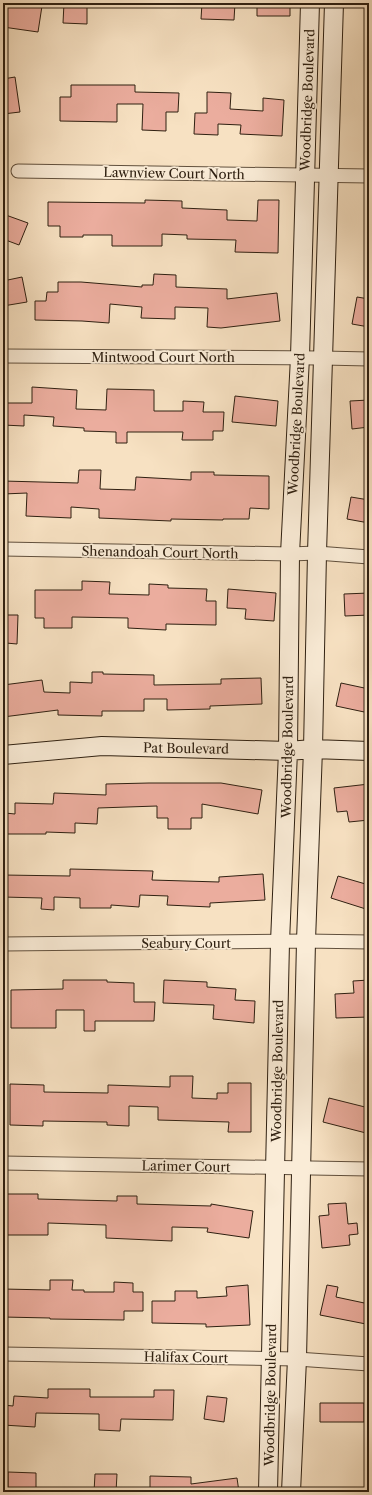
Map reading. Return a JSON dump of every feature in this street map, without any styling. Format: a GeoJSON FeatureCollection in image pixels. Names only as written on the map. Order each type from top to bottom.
{"type":"FeatureCollection","features":[{"type":"Feature","properties":{"kind":"street","name":"Woodbridge Boulevard"},"geometry":{"type":"LineString","coordinates":[[268,1492],[280,942],[288,751],[290,554],[300,357],[310,3]]}},
{"type":"Feature","properties":{"kind":"street","name":"Woodbridge Boulevard"},"geometry":{"type":"LineString","coordinates":[[292,1492],[306,941],[313,749],[317,554],[334,3]]}},
{"type":"Feature","properties":{"kind":"street","name":"Lawnview Court North"},"geometry":{"type":"LineString","coordinates":[[18,172],[304,174],[369,176]]}},
{"type":"Feature","properties":{"kind":"street","name":"Mintwood Court North"},"geometry":{"type":"LineString","coordinates":[[3,356],[300,357],[369,360]]}},
{"type":"Feature","properties":{"kind":"street","name":"Shenandoah Court North"},"geometry":{"type":"LineString","coordinates":[[3,549],[317,554],[369,557]]}},
{"type":"Feature","properties":{"kind":"street","name":"Pat Boulevard"},"geometry":{"type":"LineString","coordinates":[[3,755],[102,746],[288,751],[313,749],[369,751]]}},
{"type":"Feature","properties":{"kind":"street","name":"Seabury Court"},"geometry":{"type":"LineString","coordinates":[[3,944],[306,941],[369,942]]}},
{"type":"Feature","properties":{"kind":"street","name":"Larimer Court"},"geometry":{"type":"LineString","coordinates":[[3,1163],[369,1169]]}},
{"type":"Feature","properties":{"kind":"street","name":"Halifax Court"},"geometry":{"type":"LineString","coordinates":[[3,1354],[296,1359],[369,1364]]}},
{"type":"Feature","properties":{"kind":"building"},"geometry":{"type":"Polygon","coordinates":[[[6,3],[42,6],[38,32],[3,27],[6,3]]]}},
{"type":"Feature","properties":{"kind":"building"},"geometry":{"type":"Polygon","coordinates":[[[64,3],[87,3],[87,24],[63,23],[64,3]]]}},
{"type":"Feature","properties":{"kind":"building"},"geometry":{"type":"Polygon","coordinates":[[[202,3],[235,3],[234,20],[201,19],[202,3]]]}},
{"type":"Feature","properties":{"kind":"building"},"geometry":{"type":"Polygon","coordinates":[[[257,3],[290,3],[290,16],[257,16],[257,3]]]}},
{"type":"Feature","properties":{"kind":"building"},"geometry":{"type":"Polygon","coordinates":[[[15,77],[20,112],[3,114],[3,79],[15,77]]]}},
{"type":"Feature","properties":{"kind":"building"},"geometry":{"type":"Polygon","coordinates":[[[71,85],[135,85],[135,92],[179,93],[178,112],[166,112],[166,131],[142,130],[143,104],[117,104],[117,122],[60,121],[60,97],[71,97],[71,85]]]}},
{"type":"Feature","properties":{"kind":"building"},"geometry":{"type":"Polygon","coordinates":[[[207,92],[231,93],[230,109],[263,111],[263,98],[284,100],[282,136],[240,134],[241,125],[218,124],[218,135],[194,134],[195,113],[207,113],[207,92]]]}},
{"type":"Feature","properties":{"kind":"building"},"geometry":{"type":"Polygon","coordinates":[[[145,200],[182,201],[182,208],[227,210],[227,220],[257,221],[258,200],[279,200],[278,253],[235,252],[236,240],[187,239],[187,235],[162,234],[162,246],[112,246],[112,235],[60,237],[60,226],[48,226],[48,202],[145,203],[145,200]]]}},
{"type":"Feature","properties":{"kind":"building"},"geometry":{"type":"Polygon","coordinates":[[[3,214],[28,223],[19,245],[3,239],[3,214]]]}},
{"type":"Feature","properties":{"kind":"building"},"geometry":{"type":"Polygon","coordinates":[[[154,274],[176,275],[176,287],[227,289],[227,299],[277,293],[280,321],[221,328],[207,327],[208,308],[175,307],[175,319],[141,318],[142,307],[110,304],[109,323],[35,320],[35,301],[46,301],[47,292],[58,292],[58,282],[81,282],[142,287],[142,285],[153,285],[154,274]]]}},
{"type":"Feature","properties":{"kind":"building"},"geometry":{"type":"Polygon","coordinates":[[[22,277],[27,302],[3,306],[3,281],[22,277]]]}},
{"type":"Feature","properties":{"kind":"building"},"geometry":{"type":"Polygon","coordinates":[[[357,297],[369,299],[369,327],[352,324],[357,297]]]}},
{"type":"Feature","properties":{"kind":"building"},"geometry":{"type":"Polygon","coordinates":[[[32,387],[77,390],[76,409],[106,410],[107,389],[154,390],[154,411],[183,411],[183,401],[204,402],[203,412],[224,412],[223,431],[213,431],[213,440],[182,440],[183,432],[127,432],[127,443],[116,443],[116,432],[84,431],[84,428],[53,426],[54,417],[24,415],[24,426],[3,425],[3,403],[32,403],[32,387]]]}},
{"type":"Feature","properties":{"kind":"building"},"geometry":{"type":"Polygon","coordinates":[[[235,396],[278,401],[276,426],[232,422],[235,396]]]}},
{"type":"Feature","properties":{"kind":"building"},"geometry":{"type":"Polygon","coordinates":[[[369,400],[369,427],[352,429],[350,401],[369,400]]]}},
{"type":"Feature","properties":{"kind":"building"},"geometry":{"type":"Polygon","coordinates":[[[79,470],[101,470],[100,489],[135,490],[136,477],[191,480],[191,472],[214,472],[214,475],[269,476],[269,509],[250,508],[249,519],[223,520],[171,519],[171,521],[99,518],[99,509],[71,507],[71,518],[26,516],[27,493],[3,494],[3,481],[78,483],[79,470]]]}},
{"type":"Feature","properties":{"kind":"building"},"geometry":{"type":"Polygon","coordinates":[[[351,497],[369,500],[369,523],[347,519],[351,497]]]}},
{"type":"Feature","properties":{"kind":"building"},"geometry":{"type":"Polygon","coordinates":[[[82,581],[110,582],[109,594],[149,595],[149,584],[168,585],[168,588],[207,589],[206,601],[216,601],[216,625],[166,624],[166,630],[128,628],[128,618],[72,617],[72,628],[44,628],[44,618],[35,618],[35,590],[82,590],[82,581]]]}},
{"type":"Feature","properties":{"kind":"building"},"geometry":{"type":"Polygon","coordinates":[[[228,589],[276,593],[274,621],[245,619],[246,609],[227,608],[228,589]]]}},
{"type":"Feature","properties":{"kind":"building"},"geometry":{"type":"Polygon","coordinates":[[[369,593],[369,615],[345,616],[344,594],[369,593]]]}},
{"type":"Feature","properties":{"kind":"building"},"geometry":{"type":"Polygon","coordinates":[[[3,615],[18,615],[17,644],[6,643],[6,634],[3,634],[3,615]]]}},
{"type":"Feature","properties":{"kind":"building"},"geometry":{"type":"Polygon","coordinates":[[[92,672],[103,672],[103,674],[154,675],[154,685],[221,684],[221,679],[261,678],[262,704],[210,706],[210,709],[167,710],[167,699],[144,699],[144,711],[102,711],[102,716],[58,715],[58,710],[3,717],[3,685],[42,680],[44,692],[70,693],[70,682],[92,683],[92,672]]]}},
{"type":"Feature","properties":{"kind":"building"},"geometry":{"type":"Polygon","coordinates":[[[341,683],[369,689],[369,713],[336,706],[341,683]]]}},
{"type":"Feature","properties":{"kind":"building"},"geometry":{"type":"Polygon","coordinates":[[[221,783],[262,790],[258,814],[202,804],[202,818],[191,818],[191,829],[168,829],[168,818],[157,818],[157,806],[98,808],[97,824],[75,823],[75,833],[46,832],[46,834],[5,834],[5,813],[15,814],[15,803],[53,804],[54,793],[106,795],[106,784],[221,783]]]}},
{"type":"Feature","properties":{"kind":"building"},"geometry":{"type":"Polygon","coordinates":[[[369,784],[369,820],[349,822],[347,811],[337,812],[334,788],[369,784]]]}},
{"type":"Feature","properties":{"kind":"building"},"geometry":{"type":"Polygon","coordinates":[[[70,869],[153,871],[152,880],[219,882],[219,877],[263,874],[265,900],[210,903],[210,907],[167,905],[168,896],[140,895],[139,907],[111,905],[111,908],[80,908],[80,898],[54,897],[54,910],[41,909],[42,898],[3,897],[3,875],[70,876],[70,869]]]}},
{"type":"Feature","properties":{"kind":"building"},"geometry":{"type":"Polygon","coordinates":[[[338,876],[369,885],[369,910],[331,898],[338,876]]]}},
{"type":"Feature","properties":{"kind":"building"},"geometry":{"type":"Polygon","coordinates":[[[63,980],[107,980],[107,982],[134,983],[134,1002],[155,1002],[154,1021],[95,1021],[95,1031],[84,1031],[84,1010],[56,1010],[56,1028],[11,1028],[11,990],[63,989],[63,980]]]}},
{"type":"Feature","properties":{"kind":"building"},"geometry":{"type":"Polygon","coordinates":[[[164,980],[207,982],[207,987],[236,989],[235,1000],[255,1001],[254,1023],[213,1019],[214,1005],[163,1003],[164,980]]]}},
{"type":"Feature","properties":{"kind":"building"},"geometry":{"type":"Polygon","coordinates":[[[369,980],[369,1017],[336,1018],[335,994],[354,993],[353,981],[369,980]]]}},
{"type":"Feature","properties":{"kind":"building"},"geometry":{"type":"Polygon","coordinates":[[[170,1076],[193,1076],[192,1098],[217,1099],[217,1093],[228,1093],[228,1083],[251,1083],[251,1132],[228,1132],[229,1122],[158,1120],[158,1107],[129,1106],[129,1126],[107,1125],[107,1122],[43,1121],[43,1126],[10,1125],[10,1084],[44,1085],[44,1092],[108,1093],[108,1085],[170,1087],[170,1076]]]}},
{"type":"Feature","properties":{"kind":"building"},"geometry":{"type":"Polygon","coordinates":[[[329,1098],[369,1108],[369,1119],[366,1133],[323,1122],[329,1098]]]}},
{"type":"Feature","properties":{"kind":"building"},"geometry":{"type":"Polygon","coordinates":[[[7,1194],[38,1194],[38,1199],[117,1201],[117,1196],[137,1196],[137,1204],[211,1206],[211,1204],[253,1211],[249,1238],[207,1232],[208,1228],[172,1227],[172,1241],[106,1238],[106,1225],[48,1223],[48,1235],[7,1235],[7,1194]]]}},
{"type":"Feature","properties":{"kind":"building"},"geometry":{"type":"Polygon","coordinates":[[[346,1203],[348,1224],[357,1223],[358,1234],[349,1235],[350,1245],[322,1248],[319,1216],[329,1215],[328,1204],[346,1203]]]}},
{"type":"Feature","properties":{"kind":"building"},"geometry":{"type":"Polygon","coordinates":[[[50,1280],[73,1280],[72,1290],[84,1290],[84,1292],[114,1292],[114,1282],[133,1283],[133,1292],[143,1292],[143,1311],[124,1311],[124,1320],[3,1317],[3,1289],[50,1290],[50,1280]]]}},
{"type":"Feature","properties":{"kind":"building"},"geometry":{"type":"Polygon","coordinates":[[[248,1285],[250,1325],[206,1327],[206,1324],[152,1323],[152,1301],[175,1301],[175,1291],[197,1291],[197,1298],[227,1296],[226,1287],[248,1285]]]}},
{"type":"Feature","properties":{"kind":"building"},"geometry":{"type":"Polygon","coordinates":[[[327,1285],[338,1287],[336,1297],[369,1304],[366,1324],[320,1315],[327,1285]]]}},
{"type":"Feature","properties":{"kind":"building"},"geometry":{"type":"Polygon","coordinates":[[[48,1389],[90,1389],[90,1397],[154,1397],[154,1390],[174,1390],[173,1420],[121,1419],[120,1431],[99,1430],[99,1414],[36,1413],[35,1427],[3,1425],[3,1405],[13,1406],[14,1396],[48,1398],[48,1389]]]}},
{"type":"Feature","properties":{"kind":"building"},"geometry":{"type":"Polygon","coordinates":[[[207,1396],[227,1398],[224,1422],[204,1419],[207,1396]]]}},
{"type":"Feature","properties":{"kind":"building"},"geometry":{"type":"Polygon","coordinates":[[[320,1403],[364,1403],[364,1422],[320,1422],[320,1403]]]}},
{"type":"Feature","properties":{"kind":"building"},"geometry":{"type":"Polygon","coordinates":[[[8,1472],[36,1473],[36,1492],[8,1492],[8,1472]]]}},
{"type":"Feature","properties":{"kind":"building"},"geometry":{"type":"Polygon","coordinates":[[[95,1474],[117,1474],[116,1492],[94,1492],[95,1474]]]}},
{"type":"Feature","properties":{"kind":"building"},"geometry":{"type":"Polygon","coordinates":[[[150,1476],[191,1477],[191,1484],[237,1478],[239,1492],[150,1492],[150,1476]]]}}]}
